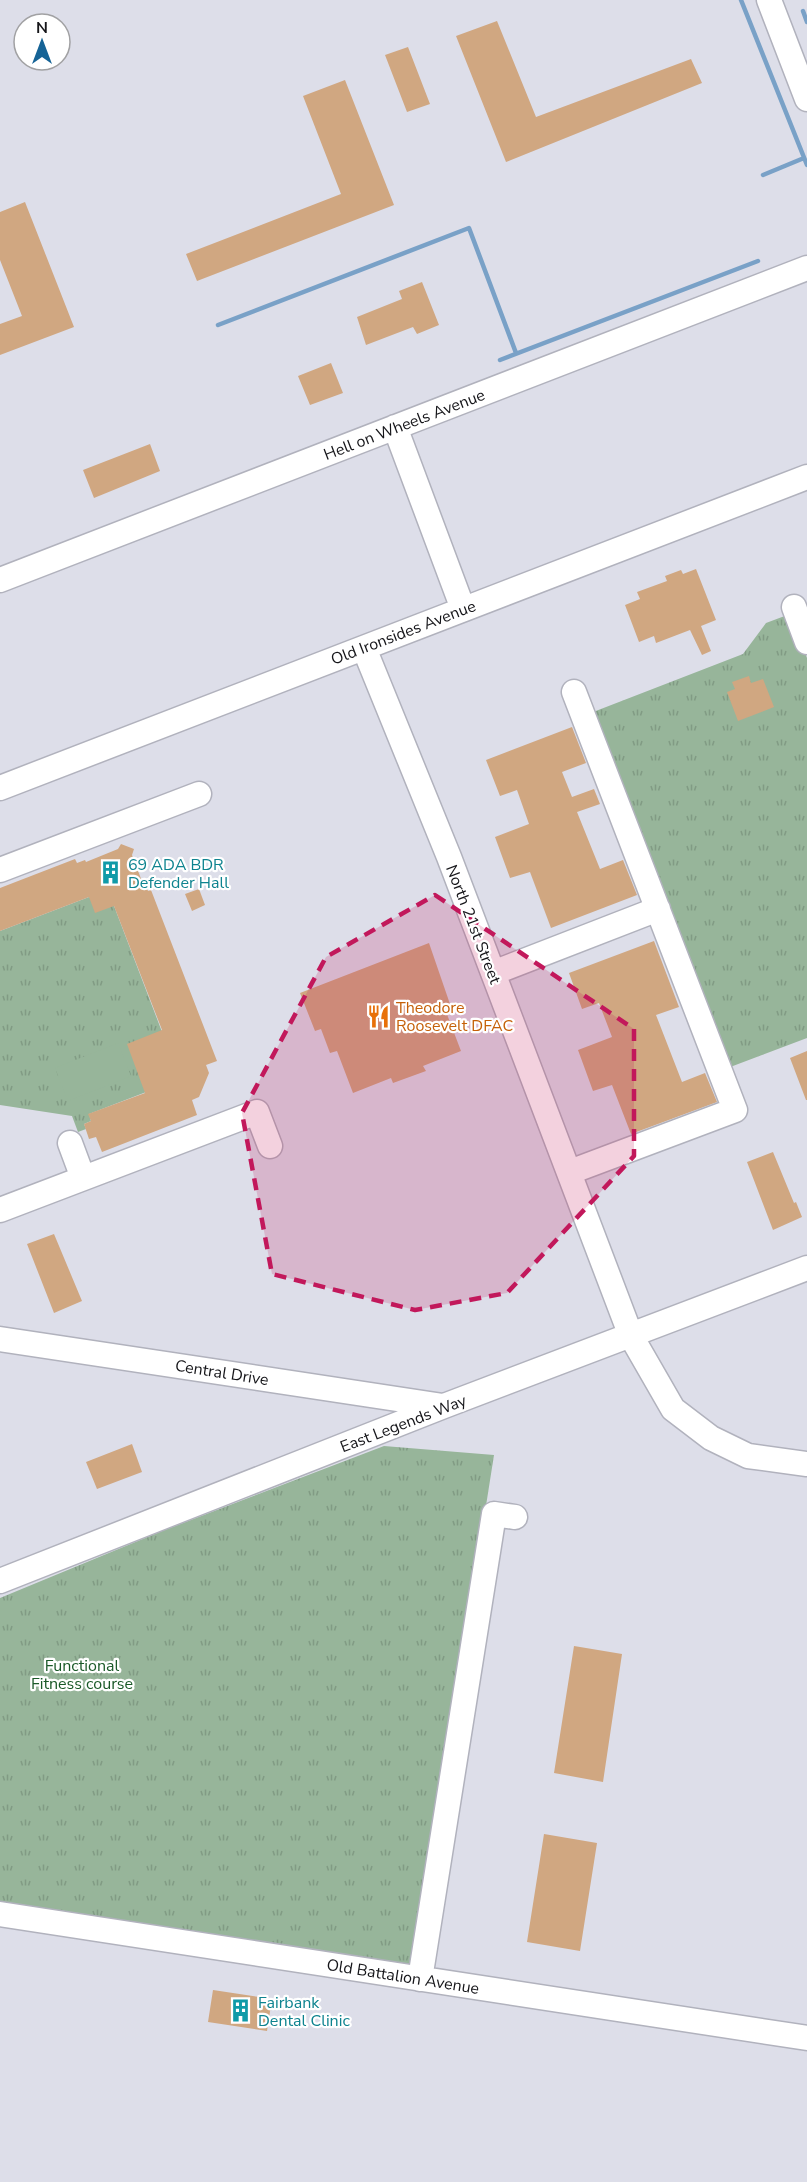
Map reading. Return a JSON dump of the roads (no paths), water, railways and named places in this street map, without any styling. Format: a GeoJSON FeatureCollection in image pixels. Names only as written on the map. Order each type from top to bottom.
{"type":"FeatureCollection","features":[{"type":"Feature","properties":{"kind":"street"},"geometry":{"type":"LineString","coordinates":[[769,0],[807,99]]}},
{"type":"Feature","properties":{"kind":"street","name":"Hell on Wheels Avenue"},"geometry":{"type":"LineString","coordinates":[[0,580],[807,268]]}},
{"type":"Feature","properties":{"kind":"street"},"geometry":{"type":"LineString","coordinates":[[395,428],[463,609]]}},
{"type":"Feature","properties":{"kind":"street","name":"Old Ironsides Avenue"},"geometry":{"type":"LineString","coordinates":[[0,788],[807,477]]}},
{"type":"Feature","properties":{"kind":"street"},"geometry":{"type":"LineString","coordinates":[[794,607],[807,642]]}},
{"type":"Feature","properties":{"kind":"street","name":"North 21st Street"},"geometry":{"type":"LineString","coordinates":[[364,648],[449,857],[631,1336]]}},
{"type":"Feature","properties":{"kind":"street"},"geometry":{"type":"LineString","coordinates":[[570,1172],[735,1110],[574,692]]}},
{"type":"Feature","properties":{"kind":"street"},"geometry":{"type":"LineString","coordinates":[[0,870],[199,794]]}},
{"type":"Feature","properties":{"kind":"street"},"geometry":{"type":"LineString","coordinates":[[493,973],[658,909]]}},
{"type":"Feature","properties":{"kind":"street"},"geometry":{"type":"LineString","coordinates":[[0,1209],[257,1112],[270,1146]]}},
{"type":"Feature","properties":{"kind":"street"},"geometry":{"type":"LineString","coordinates":[[70,1143],[83,1178]]}},
{"type":"Feature","properties":{"kind":"street","name":"East Legends Way"},"geometry":{"type":"LineString","coordinates":[[0,1581],[444,1406],[807,1268]]}},
{"type":"Feature","properties":{"kind":"street"},"geometry":{"type":"LineString","coordinates":[[631,1336],[673,1409],[711,1438],[748,1456],[807,1464]]}},
{"type":"Feature","properties":{"kind":"street","name":"Central Drive"},"geometry":{"type":"LineString","coordinates":[[0,1339],[444,1406]]}},
{"type":"Feature","properties":{"kind":"street"},"geometry":{"type":"LineString","coordinates":[[420,1979],[494,1514],[515,1517]]}},
{"type":"Feature","properties":{"kind":"street","name":"Old Battalion Avenue"},"geometry":{"type":"LineString","coordinates":[[0,1914],[807,2038]]}},
{"type":"Feature","properties":{"kind":"waterway"},"geometry":{"type":"LineString","coordinates":[[741,0],[807,165]]}},
{"type":"Feature","properties":{"kind":"waterway"},"geometry":{"type":"LineString","coordinates":[[803,11],[807,22]]}},
{"type":"Feature","properties":{"kind":"waterway"},"geometry":{"type":"LineString","coordinates":[[763,175],[804,158]]}},
{"type":"Feature","properties":{"kind":"waterway"},"geometry":{"type":"LineString","coordinates":[[218,325],[469,228],[516,353]]}},
{"type":"Feature","properties":{"kind":"waterway"},"geometry":{"type":"LineString","coordinates":[[500,360],[758,261]]}},
{"type":"Feature","properties":{"kind":"place","name":"69 ADA BDR Defender Hall"},"geometry":{"type":"Point","coordinates":[110,873]}},
{"type":"Feature","properties":{"kind":"place","name":"Theodore Roosevelt DFAC"},"geometry":{"type":"Point","coordinates":[378,1016]}},
{"type":"Feature","properties":{"kind":"place","name":"Fairbank Dental Clinic"},"geometry":{"type":"Point","coordinates":[240,2011]}},
{"type":"Feature","properties":{"kind":"park label","name":"Functional Fitness course"},"geometry":{"type":"Point","coordinates":[82,1674]}}]}
